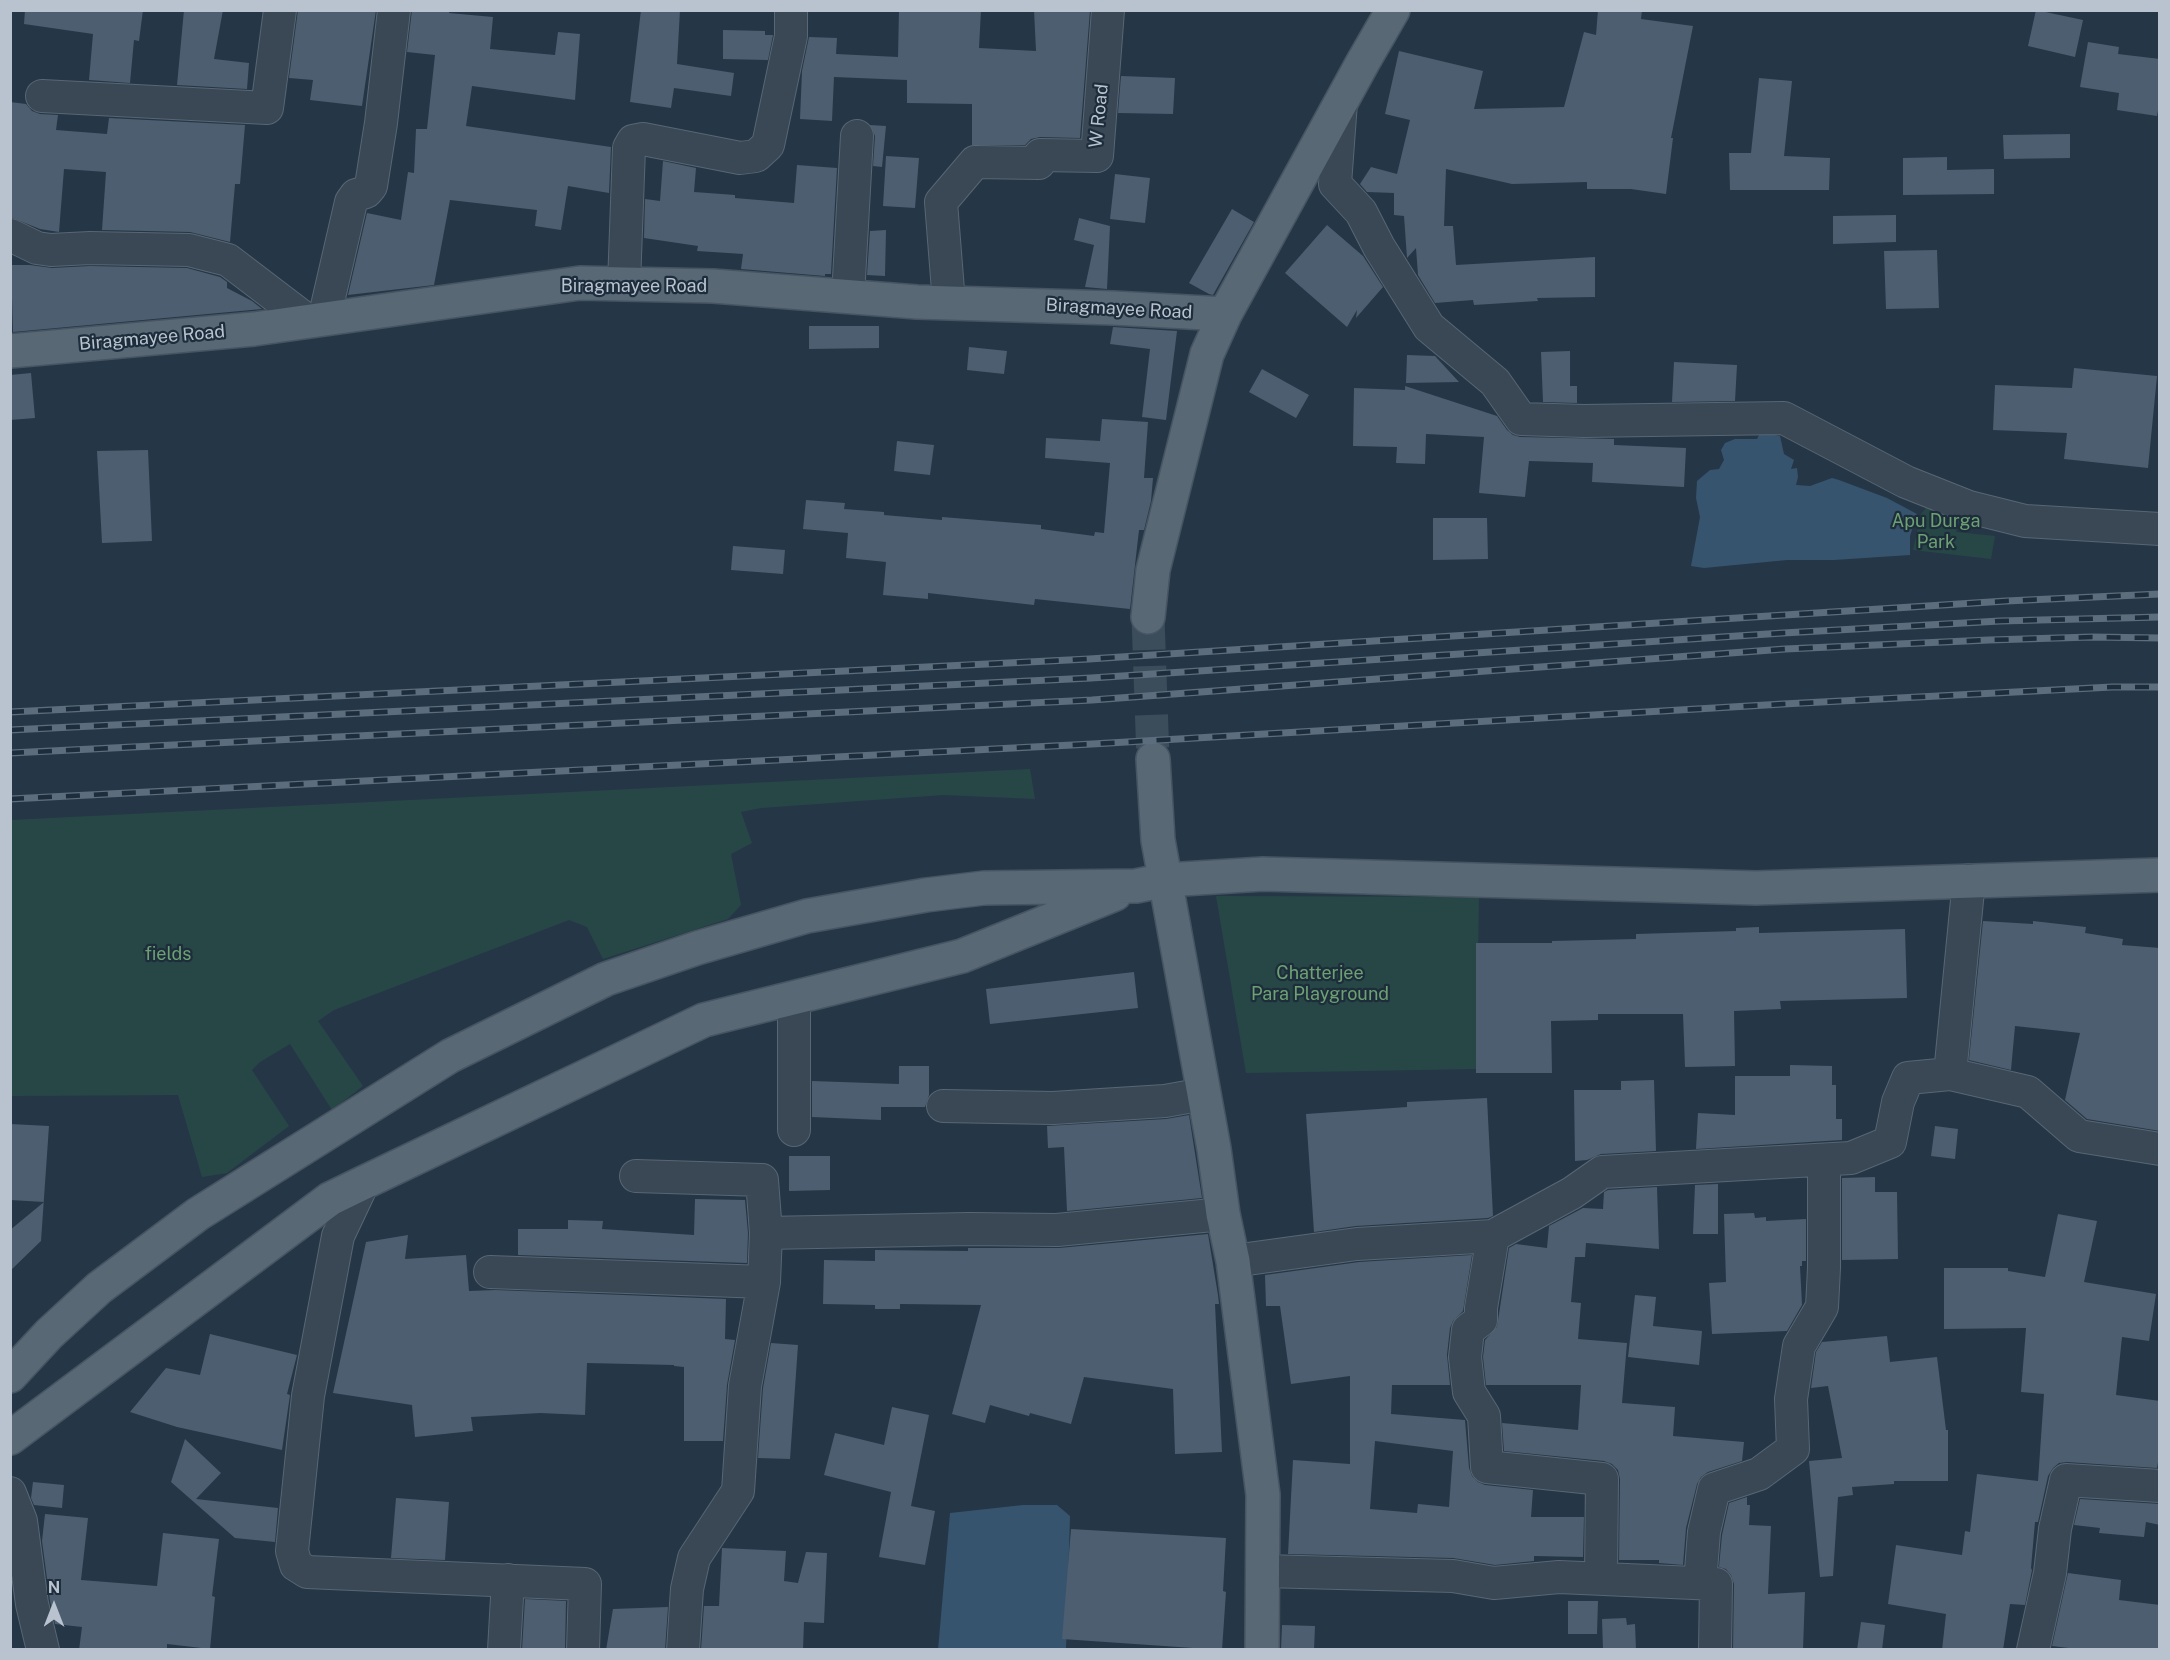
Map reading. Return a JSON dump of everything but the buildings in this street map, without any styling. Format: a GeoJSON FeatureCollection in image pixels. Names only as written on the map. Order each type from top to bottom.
{"type":"FeatureCollection","features":[{"type":"Feature","properties":{"kind":"main road"},"geometry":{"type":"LineString","coordinates":[[1148,617],[1153,570],[1207,354],[1225,314],[1393,10]]}},
{"type":"Feature","properties":{"kind":"main road","name":"Biragmayee Road"},"geometry":{"type":"LineString","coordinates":[[10,351],[254,329],[580,283],[713,286],[948,303],[1225,314]]}},
{"type":"Feature","properties":{"kind":"main road"},"geometry":{"type":"LineString","coordinates":[[1153,759],[1158,840],[1151,883],[1204,1094],[1220,1181],[1223,1214],[1233,1261],[1263,1495],[1262,1650]]}},
{"type":"Feature","properties":{"kind":"main road"},"geometry":{"type":"LineString","coordinates":[[10,1376],[49,1334],[99,1288],[198,1214],[450,1056],[606,979],[697,948],[807,916],[984,888],[1151,883],[1263,874],[1756,888],[2160,875]]}},
{"type":"Feature","properties":{"kind":"main road"},"geometry":{"type":"LineString","coordinates":[[10,1438],[330,1199],[705,1020],[962,956],[1151,883]]}},
{"type":"Feature","properties":{"kind":"street"},"geometry":{"type":"LineString","coordinates":[[42,96],[267,108],[280,10]]}},
{"type":"Feature","properties":{"kind":"street"},"geometry":{"type":"LineString","coordinates":[[10,235],[38,248],[51,250],[90,248],[189,250],[228,260],[316,320],[351,202],[356,195],[366,192],[370,186],[381,123],[394,10]]}},
{"type":"Feature","properties":{"kind":"street"},"geometry":{"type":"LineString","coordinates":[[624,284],[629,148],[633,141],[643,139],[740,158],[756,156],[768,145],[791,36],[791,10]]}},
{"type":"Feature","properties":{"kind":"street","name":"W Road"},"geometry":{"type":"LineString","coordinates":[[948,303],[941,202],[975,162],[1039,163],[1040,155],[1097,156],[1108,10]]}},
{"type":"Feature","properties":{"kind":"street"},"geometry":{"type":"LineString","coordinates":[[1341,102],[1335,184],[1361,212],[1379,247],[1429,327],[1495,382],[1521,419],[1584,422],[1784,418],[1906,482],[1969,507],[2025,521],[2160,529]]}},
{"type":"Feature","properties":{"kind":"street"},"geometry":{"type":"LineString","coordinates":[[848,296],[857,136]]}},
{"type":"Feature","properties":{"kind":"street"},"geometry":{"type":"LineString","coordinates":[[1950,1074],[1969,880]]}},
{"type":"Feature","properties":{"kind":"street"},"geometry":{"type":"LineString","coordinates":[[794,998],[794,1130]]}},
{"type":"Feature","properties":{"kind":"street"},"geometry":{"type":"LineString","coordinates":[[1233,1261],[1357,1244],[1493,1236],[1572,1193],[1602,1172],[1851,1158],[1890,1142],[1898,1102],[1908,1078],[1950,1074],[2028,1092],[2079,1136],[2160,1149]]}},
{"type":"Feature","properties":{"kind":"street"},"geometry":{"type":"LineString","coordinates":[[942,1106],[1053,1108],[1165,1101],[1204,1094]]}},
{"type":"Feature","properties":{"kind":"street"},"geometry":{"type":"LineString","coordinates":[[1700,1583],[1704,1532],[1714,1489],[1759,1474],[1793,1449],[1791,1399],[1799,1346],[1822,1307],[1824,1160]]}},
{"type":"Feature","properties":{"kind":"street"},"geometry":{"type":"LineString","coordinates":[[636,1176],[762,1180],[766,1233],[764,1282],[745,1386],[738,1491],[694,1558],[687,1589],[683,1650]]}},
{"type":"Feature","properties":{"kind":"street"},"geometry":{"type":"LineString","coordinates":[[363,1183],[338,1236],[308,1396],[292,1551],[296,1565],[307,1572],[585,1584],[583,1650]]}},
{"type":"Feature","properties":{"kind":"street"},"geometry":{"type":"LineString","coordinates":[[766,1233],[969,1229],[1057,1230],[1223,1214]]}},
{"type":"Feature","properties":{"kind":"street"},"geometry":{"type":"LineString","coordinates":[[1493,1236],[1481,1320],[1468,1330],[1465,1357],[1469,1392],[1484,1416],[1487,1467],[1602,1479],[1601,1577]]}},
{"type":"Feature","properties":{"kind":"street"},"geometry":{"type":"LineString","coordinates":[[490,1272],[764,1282]]}},
{"type":"Feature","properties":{"kind":"street"},"geometry":{"type":"LineString","coordinates":[[2033,1650],[2050,1573],[2055,1529],[2066,1480],[2160,1486]]}},
{"type":"Feature","properties":{"kind":"street"},"geometry":{"type":"LineString","coordinates":[[10,1493],[21,1521],[32,1604],[43,1650]]}},
{"type":"Feature","properties":{"kind":"street"},"geometry":{"type":"LineString","coordinates":[[1263,1571],[1453,1576],[1494,1583],[1559,1577],[1601,1577],[1716,1584],[1715,1650]]}},
{"type":"Feature","properties":{"kind":"street"},"geometry":{"type":"LineString","coordinates":[[504,1650],[508,1580]]}},
{"type":"Feature","properties":{"kind":"green space","name":"Apu Durga Park"},"geometry":{"type":"Polygon","coordinates":[[[1934,498],[1961,514],[1956,532],[1995,536],[1991,559],[1913,550],[1921,514],[1934,498]]]}},
{"type":"Feature","properties":{"kind":"green space","name":"fields"},"geometry":{"type":"Polygon","coordinates":[[[1030,769],[1035,799],[943,795],[761,808],[741,812],[752,843],[731,854],[741,905],[728,919],[603,959],[587,927],[569,920],[334,1010],[318,1021],[363,1086],[332,1110],[290,1044],[260,1062],[252,1070],[289,1126],[227,1173],[202,1177],[178,1095],[11,1096],[11,820],[1030,769]]]}},
{"type":"Feature","properties":{"kind":"green space","name":"Chatterjee Para Playground"},"geometry":{"type":"Polygon","coordinates":[[[1216,896],[1479,897],[1476,1069],[1246,1073],[1216,896]]]}},
{"type":"Feature","properties":{"kind":"water"},"geometry":{"type":"Polygon","coordinates":[[[1759,435],[1780,436],[1784,454],[1794,460],[1791,469],[1797,468],[1796,485],[1810,486],[1832,478],[1887,498],[1917,514],[1910,536],[1910,555],[1834,560],[1787,560],[1704,568],[1691,566],[1700,517],[1696,498],[1697,481],[1710,470],[1719,469],[1724,460],[1721,450],[1725,443],[1735,439],[1757,439],[1759,435]]]}},
{"type":"Feature","properties":{"kind":"water"},"geometry":{"type":"Polygon","coordinates":[[[1023,1505],[1057,1505],[1070,1516],[1066,1649],[938,1650],[950,1513],[1023,1505]]]}},
{"type":"Feature","properties":{"kind":"tunnel"},"geometry":{"type":"LineString","coordinates":[[1148,617],[1153,759]]}},
{"type":"Feature","properties":{"kind":"railway"},"geometry":{"type":"LineString","coordinates":[[10,712],[1089,659],[2006,601],[2160,594]]}},
{"type":"Feature","properties":{"kind":"railway"},"geometry":{"type":"LineString","coordinates":[[10,730],[1091,678],[1783,633],[2000,621],[2160,617]]}},
{"type":"Feature","properties":{"kind":"railway"},"geometry":{"type":"LineString","coordinates":[[10,753],[1092,700],[1785,649],[1989,640],[2160,638]]}},
{"type":"Feature","properties":{"kind":"railway"},"geometry":{"type":"LineString","coordinates":[[10,799],[1092,744],[1783,704],[2112,687],[2160,687]]}}]}
